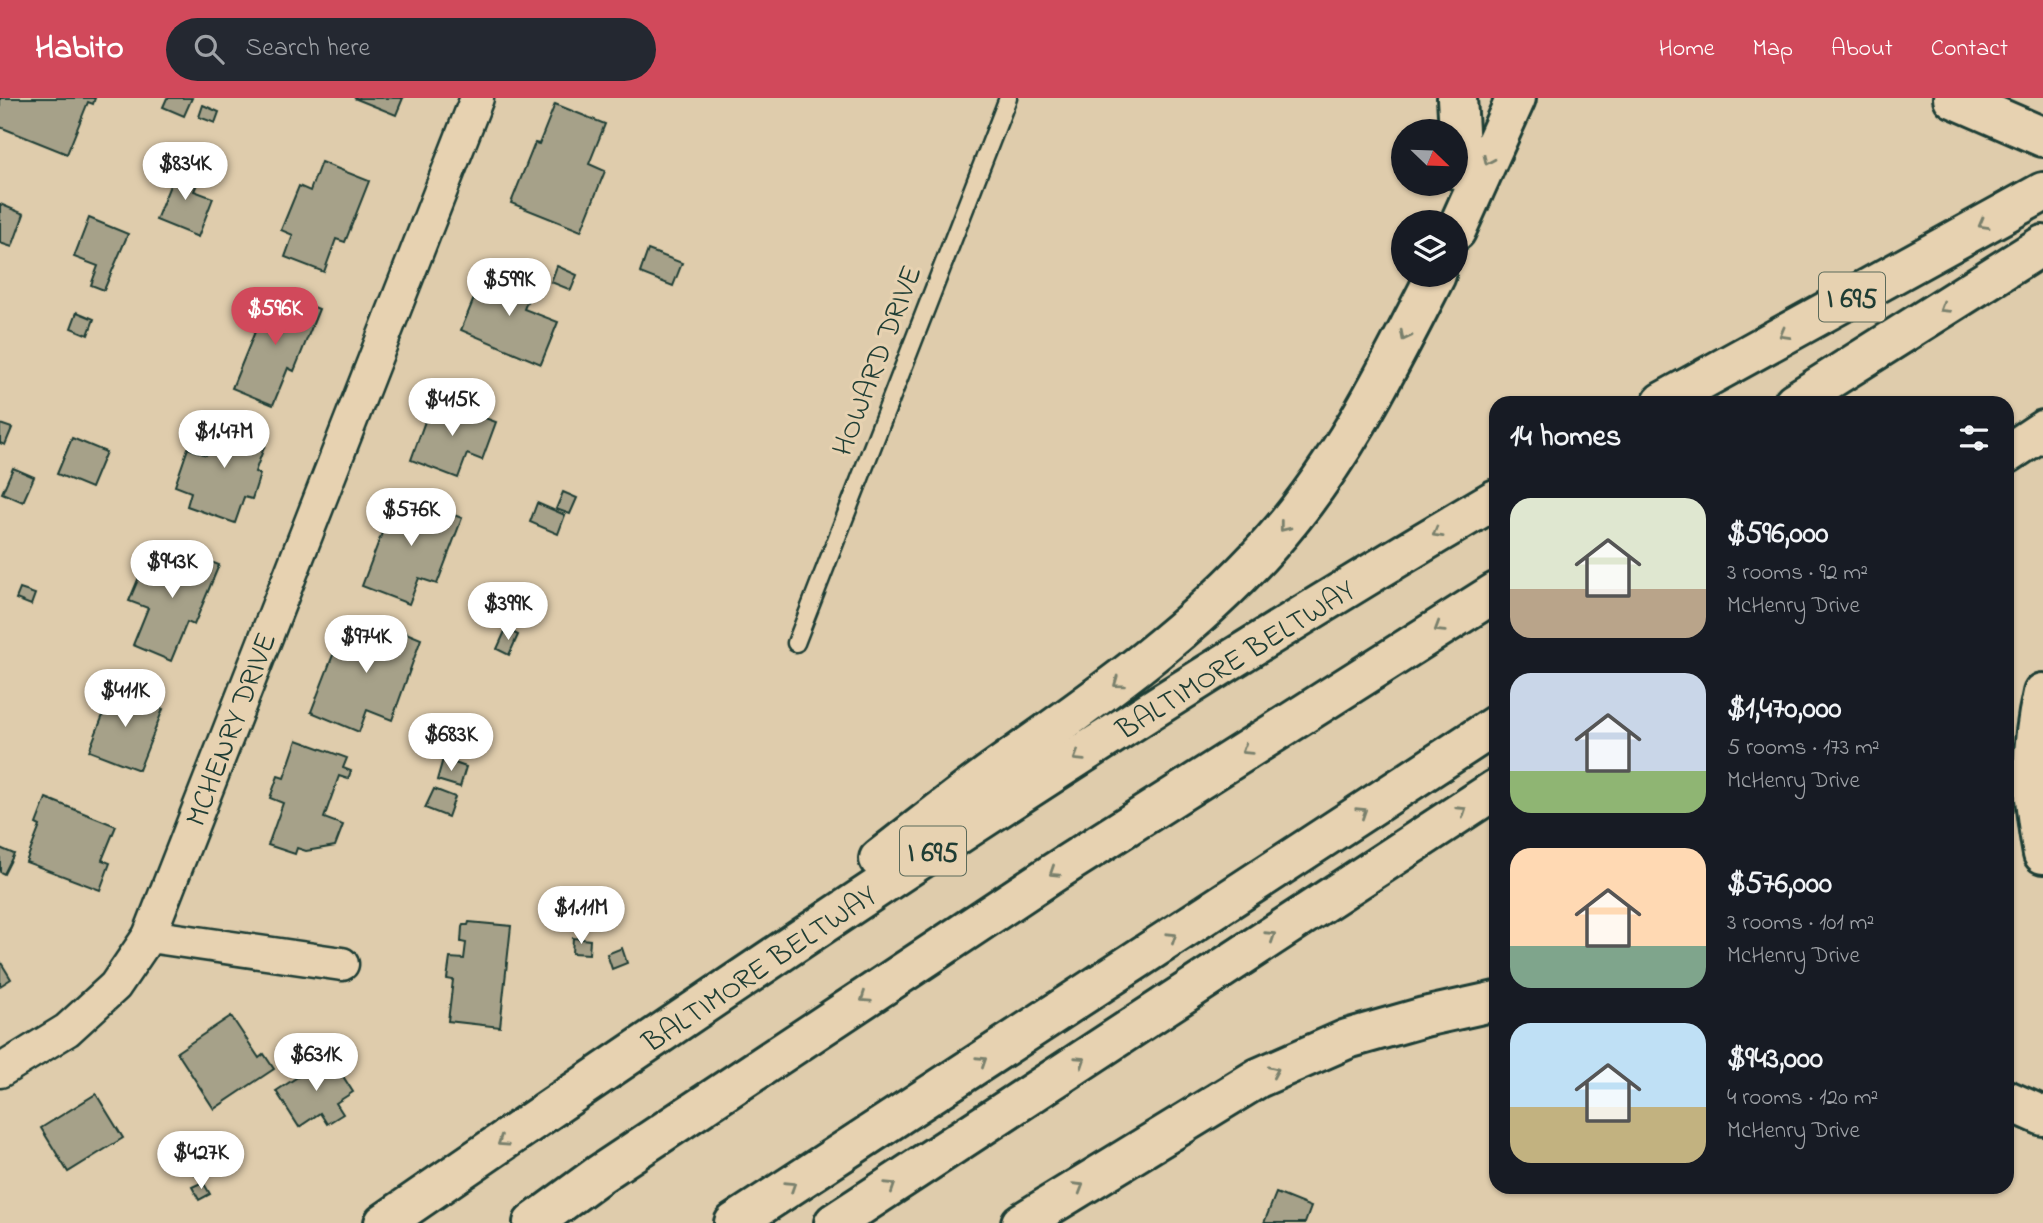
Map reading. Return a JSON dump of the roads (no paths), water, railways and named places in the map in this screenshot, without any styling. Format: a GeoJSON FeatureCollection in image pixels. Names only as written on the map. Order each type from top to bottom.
{"type":"FeatureCollection","features":[{"type":"Feature","properties":{"kind":"main road"},"geometry":{"type":"LineString","coordinates":[[1457,98],[1458,119]]}},
{"type":"Feature","properties":{"kind":"main road"},"geometry":{"type":"LineString","coordinates":[[1465,210],[1516,98]]}},
{"type":"Feature","properties":{"kind":"main road"},"geometry":{"type":"LineString","coordinates":[[1953,98],[2043,137]]}},
{"type":"Feature","properties":{"kind":"main road","name":"I 695"},"geometry":{"type":"LineString","coordinates":[[1673,396],[2043,192]]}},
{"type":"Feature","properties":{"kind":"main road"},"geometry":{"type":"LineString","coordinates":[[1804,396],[2043,245]]}},
{"type":"Feature","properties":{"kind":"main road"},"geometry":{"type":"LineString","coordinates":[[548,1110],[985,778],[1134,671],[1212,604],[1271,543],[1318,483],[1375,395],[1430,287]]}},
{"type":"Feature","properties":{"kind":"main road"},"geometry":{"type":"LineString","coordinates":[[2014,442],[2043,428]]}},
{"type":"Feature","properties":{"kind":"main road"},"geometry":{"type":"LineString","coordinates":[[2014,449],[2043,428]]}},
{"type":"Feature","properties":{"kind":"main road","name":"BALTIMORE BELTWAY"},"geometry":{"type":"LineString","coordinates":[[384,1223],[1003,804],[1410,549],[1489,503]]}},
{"type":"Feature","properties":{"kind":"main road"},"geometry":{"type":"LineString","coordinates":[[533,1223],[600,1174],[1053,873],[1489,596]]}},
{"type":"Feature","properties":{"kind":"main road"},"geometry":{"type":"LineString","coordinates":[[2043,693],[2034,731],[2033,800],[2043,854]]}},
{"type":"Feature","properties":{"kind":"main road"},"geometry":{"type":"LineString","coordinates":[[734,1223],[1489,730]]}},
{"type":"Feature","properties":{"kind":"main road"},"geometry":{"type":"LineString","coordinates":[[834,1223],[1489,794]]}},
{"type":"Feature","properties":{"kind":"main road"},"geometry":{"type":"LineString","coordinates":[[1021,1223],[1258,1078],[1347,1039],[1424,1017],[1489,1003]]}},
{"type":"Feature","properties":{"kind":"main road"},"geometry":{"type":"LineString","coordinates":[[2014,1103],[2043,1116]]}},
{"type":"Feature","properties":{"kind":"street","name":"MCHENRY DRIVE"},"geometry":{"type":"LineString","coordinates":[[0,1071],[67,1030],[115,986],[149,936],[477,98]]}},
{"type":"Feature","properties":{"kind":"street"},"geometry":{"type":"LineString","coordinates":[[149,936],[342,964]]}},
{"type":"Feature","properties":{"kind":"lane","name":"HOWARD DRIVE"},"geometry":{"type":"LineString","coordinates":[[796,643],[1008,98]]}}]}
